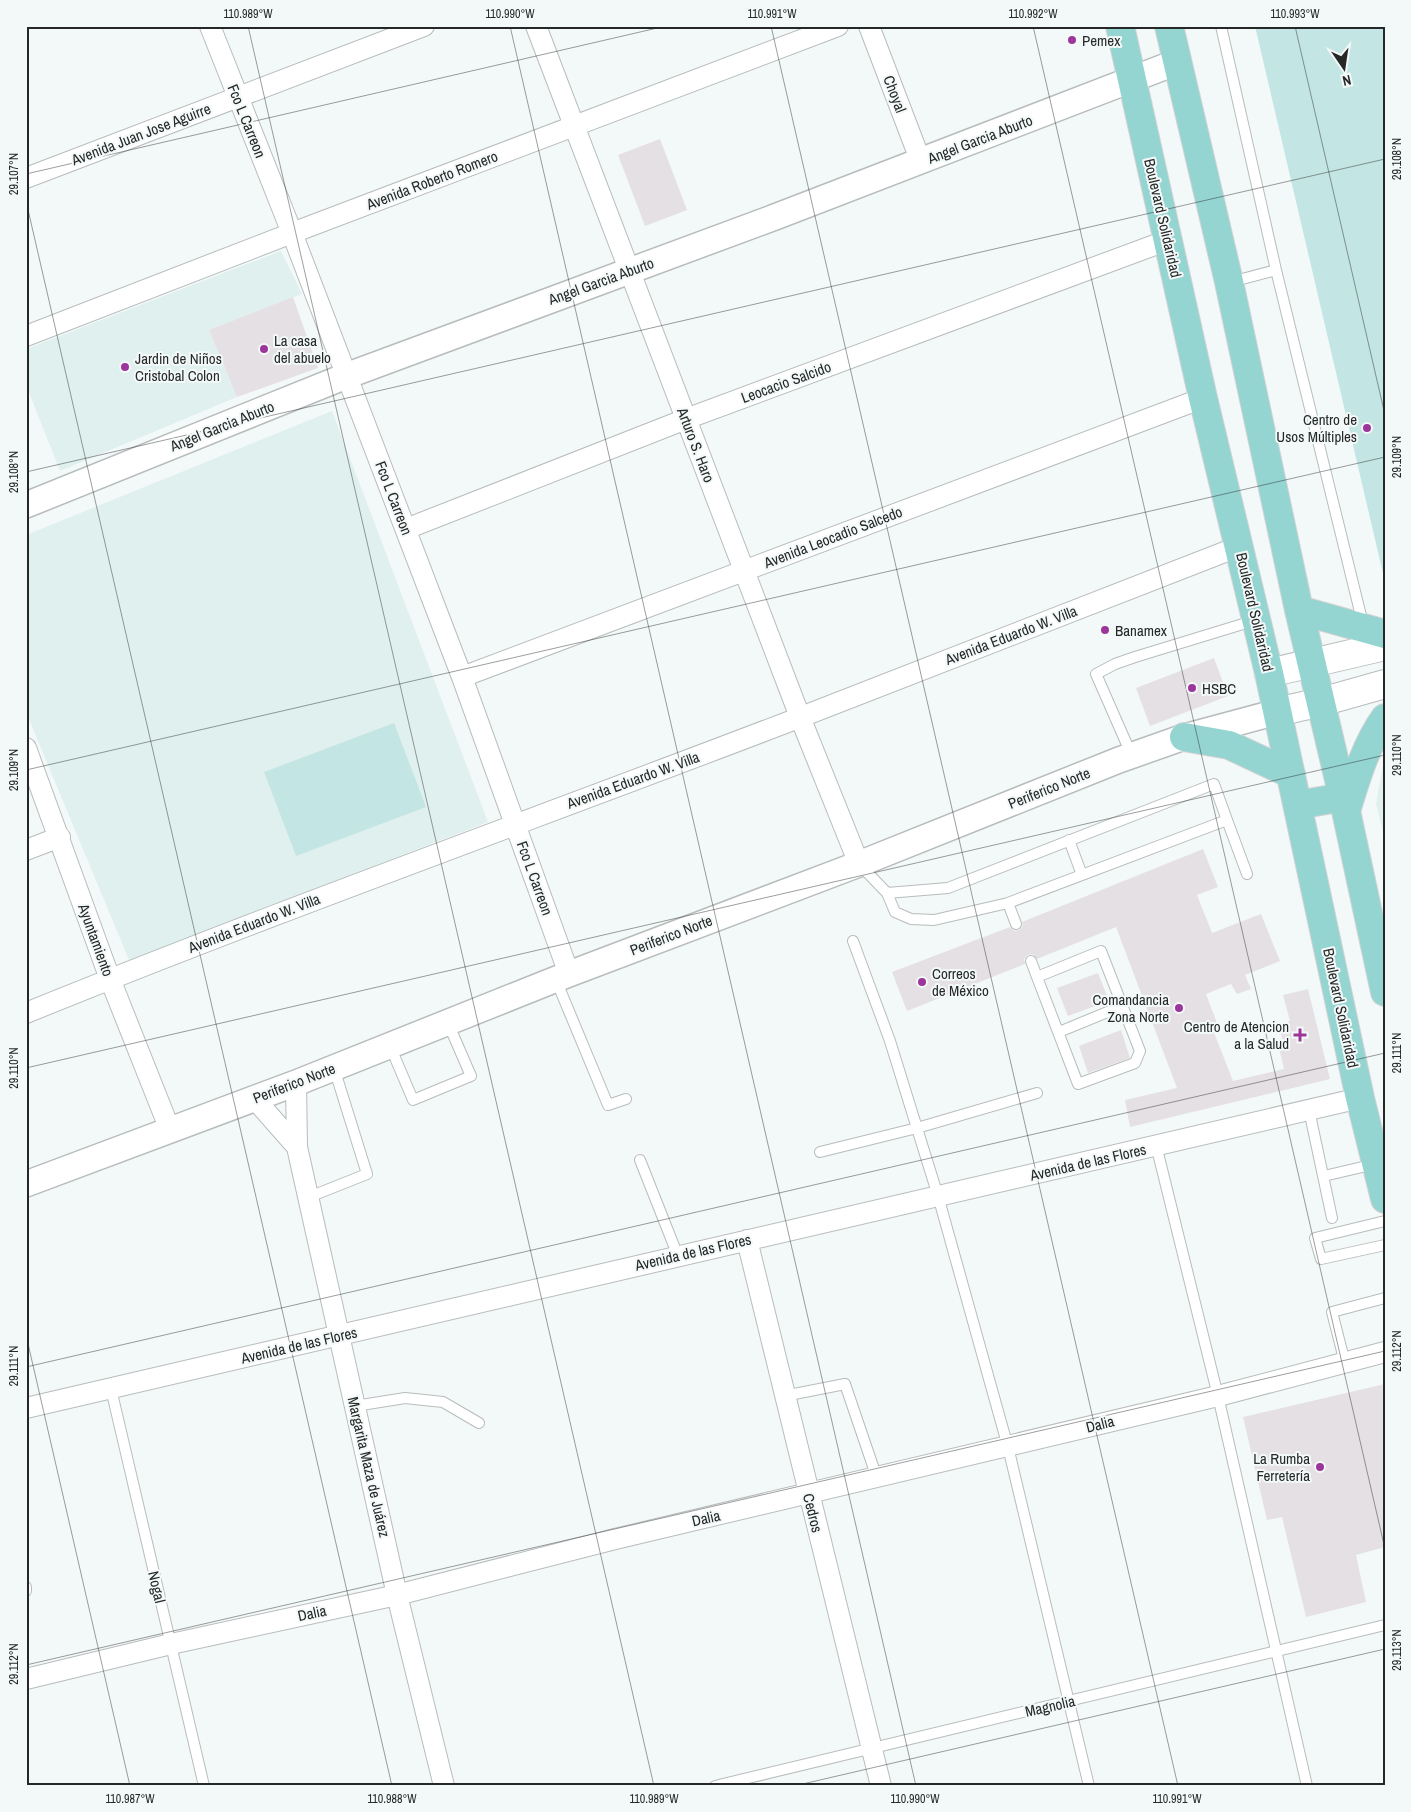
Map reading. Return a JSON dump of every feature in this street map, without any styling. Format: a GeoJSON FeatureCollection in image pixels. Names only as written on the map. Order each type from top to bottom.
{"type":"FeatureCollection","features":[{"type":"Feature","properties":{"kind":"main road","name":"Boulevard Solidaridad"},"geometry":{"type":"LineString","coordinates":[[1120,26],[1203,398],[1269,672],[1360,1098],[1385,1199]]}},
{"type":"Feature","properties":{"kind":"main road"},"geometry":{"type":"LineString","coordinates":[[1169,26],[1229,282],[1299,610],[1384,986]]}},
{"type":"Feature","properties":{"kind":"main road"},"geometry":{"type":"LineString","coordinates":[[1299,610],[1378,637]]}},
{"type":"Feature","properties":{"kind":"main road"},"geometry":{"type":"LineString","coordinates":[[1269,672],[1312,663],[1378,637]]}},
{"type":"Feature","properties":{"kind":"main road","name":"Periferico Norte"},"geometry":{"type":"LineString","coordinates":[[1277,712],[1385,684]]}},
{"type":"Feature","properties":{"kind":"main road"},"geometry":{"type":"LineString","coordinates":[[1344,805],[1376,730],[1385,718]]}},
{"type":"Feature","properties":{"kind":"main road"},"geometry":{"type":"LineString","coordinates":[[1184,737],[1229,746],[1291,774]]}},
{"type":"Feature","properties":{"kind":"main road"},"geometry":{"type":"LineString","coordinates":[[1298,805],[1344,805]]}},
{"type":"Feature","properties":{"kind":"street","name":"Fco L Carreon"},"geometry":{"type":"LineString","coordinates":[[210,26],[292,233],[462,677],[516,824],[562,976]]}},
{"type":"Feature","properties":{"kind":"street","name":"Avenida Juan Jose Aguirre"},"geometry":{"type":"LineString","coordinates":[[26,178],[424,26]]}},
{"type":"Feature","properties":{"kind":"street","name":"Arturo S. Haro"},"geometry":{"type":"LineString","coordinates":[[536,26],[800,717],[859,864]]}},
{"type":"Feature","properties":{"kind":"street","name":"Avenida Roberto Romero"},"geometry":{"type":"LineString","coordinates":[[26,336],[838,26]]}},
{"type":"Feature","properties":{"kind":"street","name":"Choyal"},"geometry":{"type":"LineString","coordinates":[[869,26],[921,162]]}},
{"type":"Feature","properties":{"kind":"street","name":"Angel Garcia Aburto"},"geometry":{"type":"LineString","coordinates":[[26,505],[346,376],[921,162],[1177,62]]}},
{"type":"Feature","properties":{"kind":"street","name":"Leocacio Salcido"},"geometry":{"type":"LineString","coordinates":[[406,529],[686,419],[1168,240]]}},
{"type":"Feature","properties":{"kind":"street","name":"Avenida Leocadio Salcedo"},"geometry":{"type":"LineString","coordinates":[[462,677],[1203,398]]}},
{"type":"Feature","properties":{"kind":"street","name":"Avenida Eduardo W. Villa"},"geometry":{"type":"LineString","coordinates":[[26,1013],[110,979],[800,717],[1240,546]]}},
{"type":"Feature","properties":{"kind":"street","name":"Periferico Norte"},"geometry":{"type":"LineString","coordinates":[[26,1184],[296,1083],[562,976],[859,864],[1132,756],[1184,737],[1277,712]]}},
{"type":"Feature","properties":{"kind":"street","name":"Ayuntamiento"},"geometry":{"type":"LineString","coordinates":[[26,748],[60,837],[110,979],[170,1130]]}},
{"type":"Feature","properties":{"kind":"street"},"geometry":{"type":"LineString","coordinates":[[26,850],[60,837]]}},
{"type":"Feature","properties":{"kind":"street","name":"Margarita Maza de Juárez"},"geometry":{"type":"LineString","coordinates":[[296,1083],[297,1147],[397,1595],[444,1786]]}},
{"type":"Feature","properties":{"kind":"street","name":"Margarita Maza de Juárez"},"geometry":{"type":"LineString","coordinates":[[254,1098],[297,1147]]}},
{"type":"Feature","properties":{"kind":"street","name":"Avenida de las Flores"},"geometry":{"type":"LineString","coordinates":[[26,1408],[1360,1098]]}},
{"type":"Feature","properties":{"kind":"street","name":"Cedros"},"geometry":{"type":"LineString","coordinates":[[747,1240],[881,1786]]}},
{"type":"Feature","properties":{"kind":"street","name":"Dalia"},"geometry":{"type":"LineString","coordinates":[[26,1679],[171,1644],[397,1595],[615,1539],[1218,1396],[1385,1352]]}},
{"type":"Feature","properties":{"kind":"lane"},"geometry":{"type":"LineString","coordinates":[[1221,26],[1276,270],[1378,637]]}},
{"type":"Feature","properties":{"kind":"lane"},"geometry":{"type":"LineString","coordinates":[[1229,282],[1276,270]]}},
{"type":"Feature","properties":{"kind":"lane"},"geometry":{"type":"LineString","coordinates":[[1132,756],[1096,674],[1135,657],[1257,620]]}},
{"type":"Feature","properties":{"kind":"lane"},"geometry":{"type":"LineString","coordinates":[[887,893],[948,888],[1214,784],[1247,874]]}},
{"type":"Feature","properties":{"kind":"lane"},"geometry":{"type":"LineString","coordinates":[[859,864],[887,893],[895,912],[911,919],[934,920],[1008,903],[1227,820]]}},
{"type":"Feature","properties":{"kind":"lane"},"geometry":{"type":"LineString","coordinates":[[1069,840],[1082,875]]}},
{"type":"Feature","properties":{"kind":"lane"},"geometry":{"type":"LineString","coordinates":[[1008,903],[1016,924]]}},
{"type":"Feature","properties":{"kind":"lane"},"geometry":{"type":"LineString","coordinates":[[853,941],[890,1041],[938,1196],[1008,1447],[1089,1786]]}},
{"type":"Feature","properties":{"kind":"lane"},"geometry":{"type":"LineString","coordinates":[[1031,961],[1037,977],[1058,1032],[1078,1084],[1136,1062],[1140,1051],[1101,951],[1037,977]]}},
{"type":"Feature","properties":{"kind":"lane"},"geometry":{"type":"LineString","coordinates":[[562,976],[608,1105],[626,1099]]}},
{"type":"Feature","properties":{"kind":"lane"},"geometry":{"type":"LineString","coordinates":[[1058,1032],[1122,1006]]}},
{"type":"Feature","properties":{"kind":"lane"},"geometry":{"type":"LineString","coordinates":[[390,1045],[413,1100],[471,1076],[448,1022]]}},
{"type":"Feature","properties":{"kind":"lane"},"geometry":{"type":"LineString","coordinates":[[309,1197],[367,1174],[334,1068]]}},
{"type":"Feature","properties":{"kind":"lane"},"geometry":{"type":"LineString","coordinates":[[820,1152],[917,1128],[1036,1093]]}},
{"type":"Feature","properties":{"kind":"lane"},"geometry":{"type":"LineString","coordinates":[[1309,1110],[1332,1218]]}},
{"type":"Feature","properties":{"kind":"lane"},"geometry":{"type":"LineString","coordinates":[[1156,1145],[1218,1396],[1307,1786]]}},
{"type":"Feature","properties":{"kind":"lane"},"geometry":{"type":"LineString","coordinates":[[640,1160],[678,1256]]}},
{"type":"Feature","properties":{"kind":"lane"},"geometry":{"type":"LineString","coordinates":[[1324,1176],[1376,1164]]}},
{"type":"Feature","properties":{"kind":"lane"},"geometry":{"type":"LineString","coordinates":[[1385,1221],[1315,1238],[1321,1259],[1385,1245]]}},
{"type":"Feature","properties":{"kind":"lane"},"geometry":{"type":"LineString","coordinates":[[1345,1363],[1332,1312],[1385,1298]]}},
{"type":"Feature","properties":{"kind":"lane"},"geometry":{"type":"LineString","coordinates":[[784,1396],[845,1384],[877,1478]]}},
{"type":"Feature","properties":{"kind":"lane","name":"Nogal"},"geometry":{"type":"LineString","coordinates":[[111,1389],[204,1786]]}},
{"type":"Feature","properties":{"kind":"lane"},"geometry":{"type":"LineString","coordinates":[[355,1406],[405,1398],[443,1402],[479,1424]]}},
{"type":"Feature","properties":{"kind":"lane","name":"Magnolia"},"geometry":{"type":"LineString","coordinates":[[715,1786],[1385,1625]]}},
{"type":"Feature","properties":{"kind":"shaded area","name":"Centro de Usos Múltiples"},"geometry":{"type":"Polygon","coordinates":[[[1255,26],[1385,26],[1385,582],[1255,26]]]}},
{"type":"Feature","properties":{"kind":"shaded area","name":"Jardin de Niños Cristobal Colon"},"geometry":{"type":"Polygon","coordinates":[[[281,251],[302,294],[209,330],[237,397],[60,471],[26,385],[26,349],[281,251]]]}},
{"type":"Feature","properties":{"kind":"shaded area"},"geometry":{"type":"Polygon","coordinates":[[[332,411],[488,822],[129,960],[26,712],[26,535],[332,411]]]}},
{"type":"Feature","properties":{"kind":"shaded area"},"geometry":{"type":"Polygon","coordinates":[[[394,723],[426,807],[296,856],[264,772],[394,723]]]}},
{"type":"Feature","properties":{"kind":"shaded area"},"geometry":{"type":"Polygon","coordinates":[[[1385,754],[1385,840],[1376,804],[1385,754]]]}},
{"type":"Feature","properties":{"kind":"building"},"geometry":{"type":"Polygon","coordinates":[[[660,139],[687,210],[645,226],[618,155],[660,139]]]}},
{"type":"Feature","properties":{"kind":"building","name":"La casa del abuelo"},"geometry":{"type":"Polygon","coordinates":[[[293,297],[318,368],[237,397],[209,330],[293,297]]]}},
{"type":"Feature","properties":{"kind":"building"},"geometry":{"type":"Polygon","coordinates":[[[1214,658],[1228,696],[1150,726],[1136,688],[1214,658]]]}},
{"type":"Feature","properties":{"kind":"building"},"geometry":{"type":"Polygon","coordinates":[[[1203,849],[1218,887],[1197,895],[1212,933],[1261,914],[1280,961],[1245,975],[1251,989],[1237,994],[1231,984],[1206,994],[1217,1023],[1211,1025],[1233,1081],[1284,1069],[1279,1048],[1284,1047],[1279,1024],[1290,1021],[1283,995],[1308,989],[1330,1079],[1130,1127],[1125,1100],[1177,1088],[1116,927],[1037,959],[1033,954],[1028,955],[1024,959],[1025,964],[907,1011],[892,972],[1010,927],[1014,931],[1019,930],[1023,926],[1022,922],[1203,849]]]}},
{"type":"Feature","properties":{"kind":"building"},"geometry":{"type":"Polygon","coordinates":[[[1098,973],[1109,1001],[1068,1016],[1057,988],[1098,973]]]}},
{"type":"Feature","properties":{"kind":"building"},"geometry":{"type":"Polygon","coordinates":[[[1121,1030],[1130,1058],[1088,1073],[1079,1046],[1121,1030]]]}},
{"type":"Feature","properties":{"kind":"building","name":"La Rumba Ferretería"},"geometry":{"type":"Polygon","coordinates":[[[1385,1384],[1385,1547],[1356,1555],[1366,1602],[1306,1617],[1282,1517],[1267,1520],[1243,1417],[1385,1384]]]}},
{"type":"Feature","properties":{"kind":"place","name":"Pemex"},"geometry":{"type":"Point","coordinates":[1072,40]}},
{"type":"Feature","properties":{"kind":"place","name":"La casa del abuelo"},"geometry":{"type":"Point","coordinates":[264,349]}},
{"type":"Feature","properties":{"kind":"place","name":"Jardin de Niños Cristobal Colon"},"geometry":{"type":"Point","coordinates":[125,367]}},
{"type":"Feature","properties":{"kind":"place","name":"Centro de Usos Múltiples"},"geometry":{"type":"Point","coordinates":[1367,428]}},
{"type":"Feature","properties":{"kind":"place","name":"Banamex"},"geometry":{"type":"Point","coordinates":[1105,630]}},
{"type":"Feature","properties":{"kind":"place","name":"HSBC"},"geometry":{"type":"Point","coordinates":[1192,688]}},
{"type":"Feature","properties":{"kind":"place","name":"Correos de México"},"geometry":{"type":"Point","coordinates":[922,982]}},
{"type":"Feature","properties":{"kind":"place","name":"Comandancia Zona Norte"},"geometry":{"type":"Point","coordinates":[1179,1008]}},
{"type":"Feature","properties":{"kind":"place","name":"Centro de Atencion a la Salud"},"geometry":{"type":"Point","coordinates":[1300,1035]}},
{"type":"Feature","properties":{"kind":"place","name":"La Rumba Ferretería"},"geometry":{"type":"Point","coordinates":[1320,1467]}}]}
